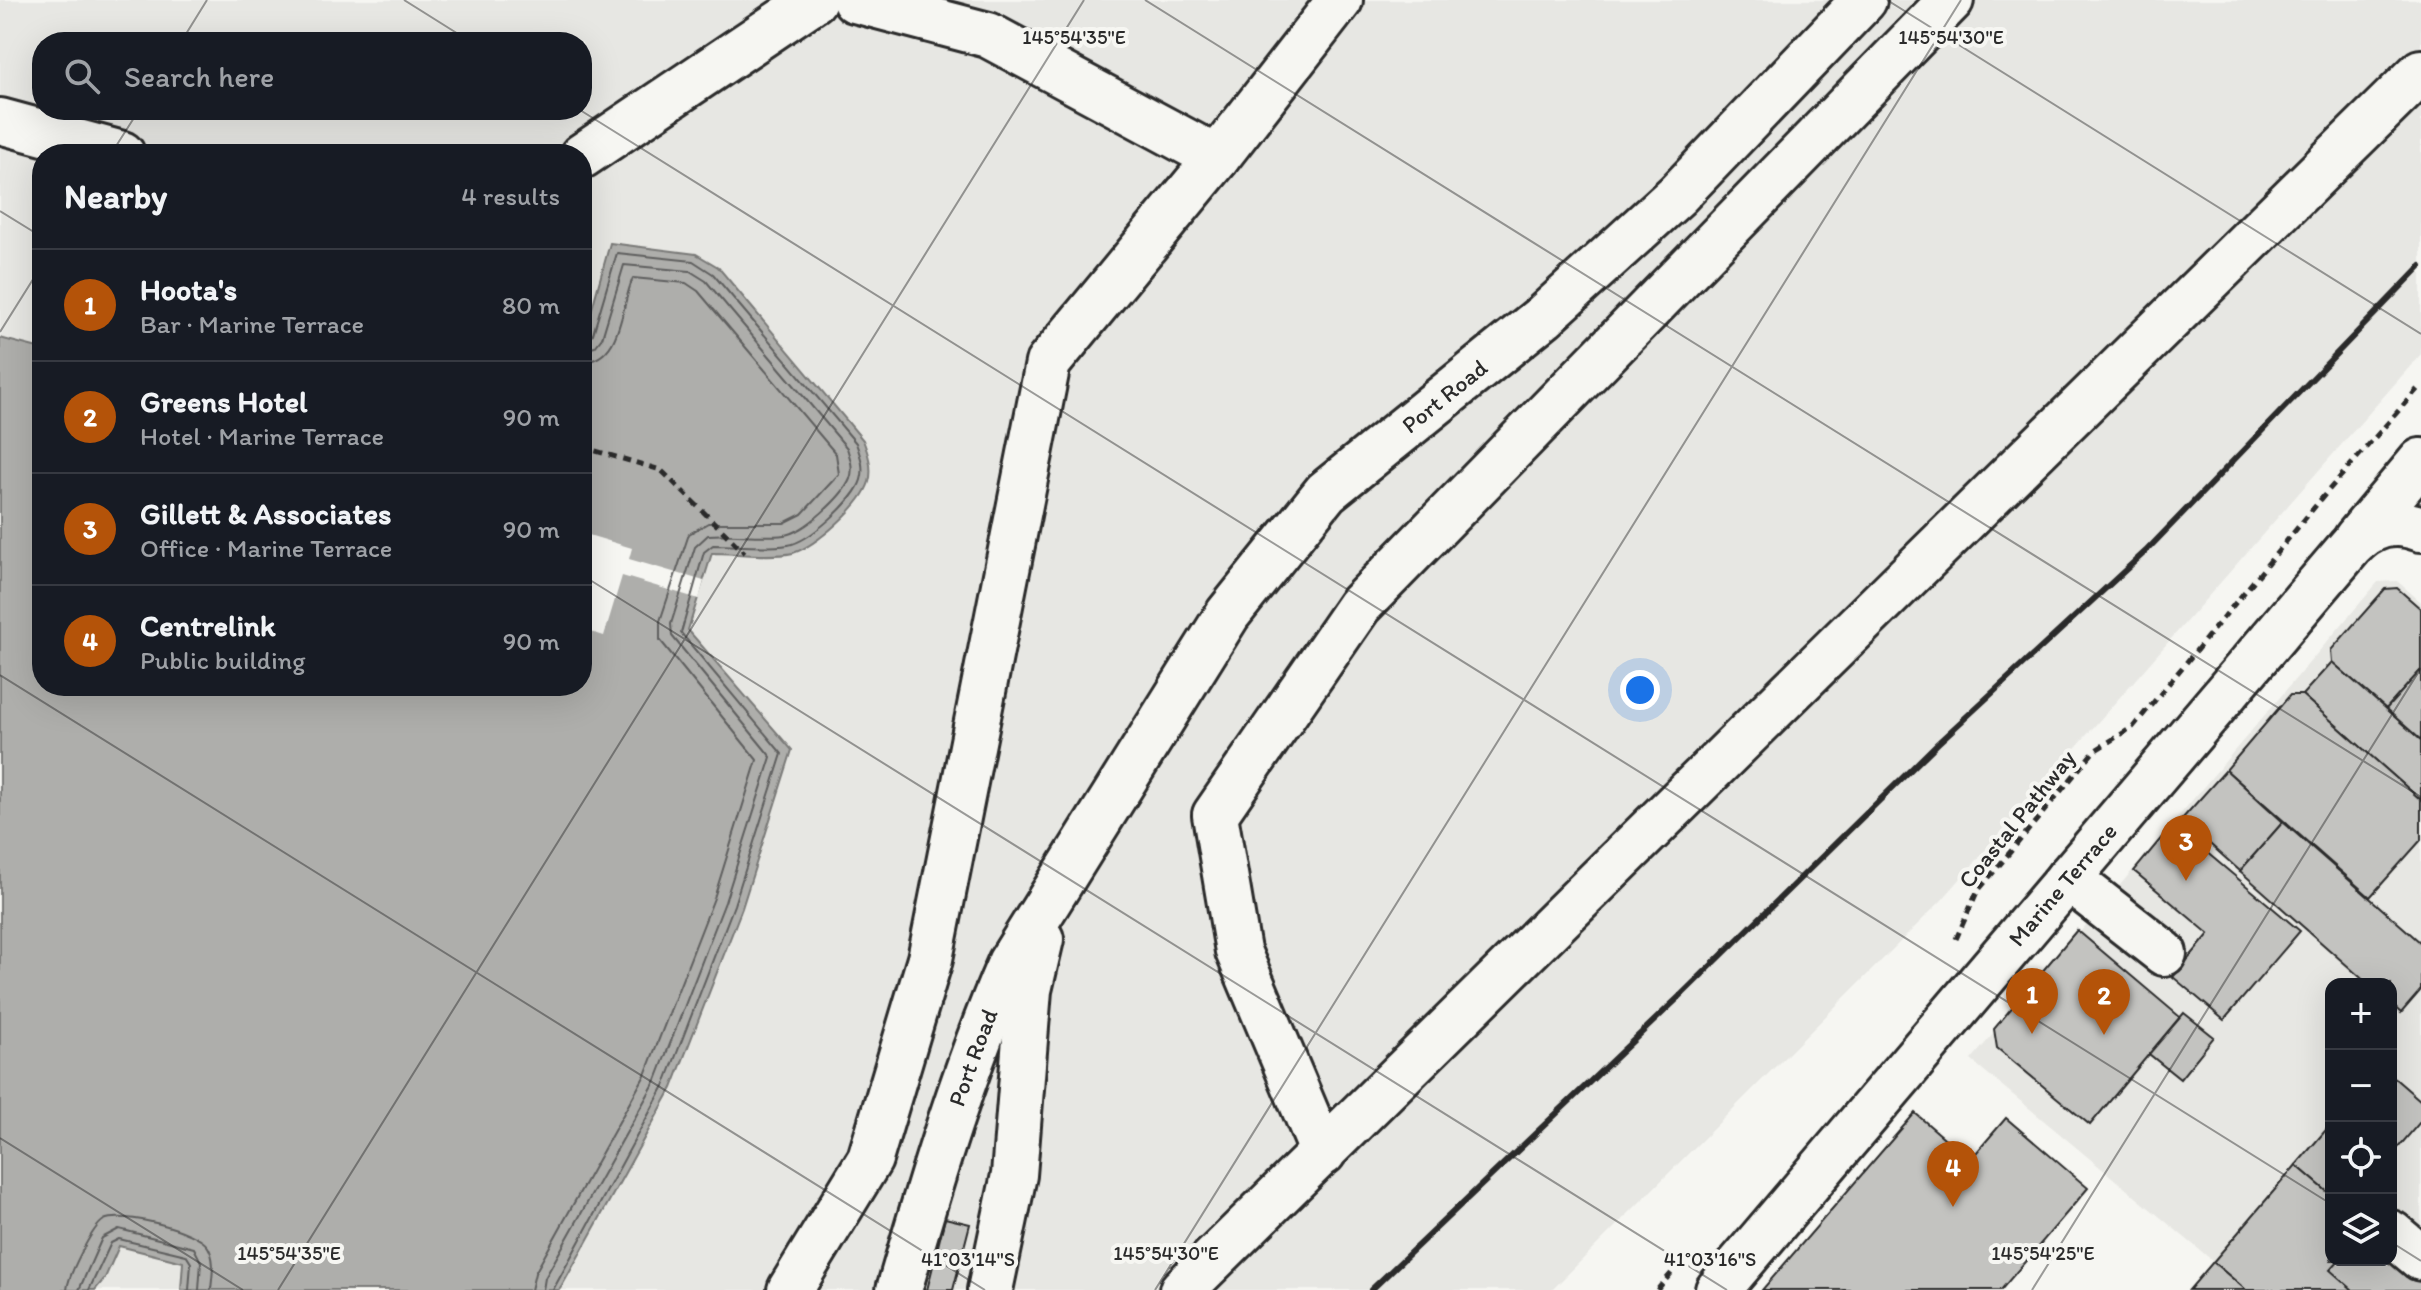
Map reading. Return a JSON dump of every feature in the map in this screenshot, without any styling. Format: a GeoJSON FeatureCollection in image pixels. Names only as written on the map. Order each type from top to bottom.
{"type":"FeatureCollection","features":[{"type":"Feature","properties":{"kind":"street"},"geometry":{"type":"LineString","coordinates":[[592,149],[814,0]]}},
{"type":"Feature","properties":{"kind":"street"},"geometry":{"type":"LineString","coordinates":[[855,0],[988,35],[1217,158]]}},
{"type":"Feature","properties":{"kind":"street"},"geometry":{"type":"LineString","coordinates":[[790,1290],[870,1159],[930,959],[1048,363],[1217,158],[1340,0]]}},
{"type":"Feature","properties":{"kind":"street","name":"Port Road"},"geometry":{"type":"LineString","coordinates":[[899,1290],[983,1024],[1010,963],[1228,614],[1326,492],[1544,316],[1677,195],[1864,0]]}},
{"type":"Feature","properties":{"kind":"street"},"geometry":{"type":"LineString","coordinates":[[1323,1153],[1238,951],[1215,815],[1359,606],[1951,0]]}},
{"type":"Feature","properties":{"kind":"street"},"geometry":{"type":"LineString","coordinates":[[1182,1290],[2421,72]]}},
{"type":"Feature","properties":{"kind":"street"},"geometry":{"type":"LineString","coordinates":[[0,121],[85,144]]}},
{"type":"Feature","properties":{"kind":"street"},"geometry":{"type":"LineString","coordinates":[[2350,547],[2421,461]]}},
{"type":"Feature","properties":{"kind":"street","name":"Marine Terrace"},"geometry":{"type":"LineString","coordinates":[[1718,1290],[2350,547],[2368,530],[2381,525],[2419,523]]}},
{"type":"Feature","properties":{"kind":"street","name":"Port Road"},"geometry":{"type":"LineString","coordinates":[[990,1290],[1014,1175],[1029,990],[1044,929],[1083,842]]}},
{"type":"Feature","properties":{"kind":"street"},"geometry":{"type":"LineString","coordinates":[[2068,878],[2164,953]]}},
{"type":"Feature","properties":{"kind":"street"},"geometry":{"type":"LineString","coordinates":[[2397,1238],[2421,1258]]}},
{"type":"Feature","properties":{"kind":"path","name":"Coastal Pathway"},"geometry":{"type":"LineString","coordinates":[[1947,950],[1957,938],[1977,892],[2094,751],[2133,727],[2327,492],[2421,385]]}},
{"type":"Feature","properties":{"kind":"path"},"geometry":{"type":"LineString","coordinates":[[592,450],[661,470],[745,553]]}},
{"type":"Feature","properties":{"kind":"path"},"geometry":{"type":"LineString","coordinates":[[1657,1290],[1682,1260]]}},
{"type":"Feature","properties":{"kind":"shaded area"},"geometry":{"type":"Polygon","coordinates":[[[0,0],[2421,0],[2421,354],[1941,901],[1552,1290],[559,1290],[672,1088],[742,908],[728,680],[688,630],[712,553],[792,553],[822,538],[835,523],[696,254],[610,244],[592,308],[592,144],[32,144],[32,346],[0,338],[0,0]]]}},
{"type":"Feature","properties":{"kind":"shaded area"},"geometry":{"type":"Polygon","coordinates":[[[2397,581],[2421,602],[2421,1290],[2189,1290],[2213,1261],[1971,1060],[2378,582],[2397,581]]]}},
{"type":"Feature","properties":{"kind":"shaded area"},"geometry":{"type":"Polygon","coordinates":[[[118,1246],[183,1262],[210,1290],[95,1290],[105,1278],[118,1246]]]}},
{"type":"Feature","properties":{"kind":"water"},"geometry":{"type":"Polygon","coordinates":[[[610,243],[696,254],[718,267],[863,440],[870,471],[865,491],[848,513],[803,549],[775,555],[712,553],[688,630],[792,750],[742,908],[672,1088],[562,1286],[559,1290],[181,1290],[183,1262],[119,1246],[105,1278],[95,1290],[0,1290],[0,338],[32,346],[32,696],[592,696],[592,309],[610,243]]]}},
{"type":"Feature","properties":{"kind":"pier"},"geometry":{"type":"Polygon","coordinates":[[[592,536],[632,548],[629,559],[704,581],[699,599],[622,576],[604,636],[592,632],[592,536]]]}},
{"type":"Feature","properties":{"kind":"building"},"geometry":{"type":"Polygon","coordinates":[[[2397,588],[2421,609],[2421,670],[2386,709],[2332,662],[2331,650],[2385,589],[2397,588]]]}},
{"type":"Feature","properties":{"kind":"building"},"geometry":{"type":"Polygon","coordinates":[[[2332,662],[2421,740],[2421,800],[2302,695],[2332,662]]]}},
{"type":"Feature","properties":{"kind":"building"},"geometry":{"type":"Polygon","coordinates":[[[2421,670],[2421,740],[2386,709],[2421,670]]]}},
{"type":"Feature","properties":{"kind":"building"},"geometry":{"type":"Polygon","coordinates":[[[2290,695],[2302,695],[2421,800],[2421,840],[2370,897],[2226,770],[2290,695]]]}},
{"type":"Feature","properties":{"kind":"building"},"geometry":{"type":"Polygon","coordinates":[[[2226,770],[2283,822],[2240,871],[2182,819],[2226,770]]]}},
{"type":"Feature","properties":{"kind":"building"},"geometry":{"type":"Polygon","coordinates":[[[2283,822],[2421,943],[2421,990],[2401,1013],[2397,1009],[2397,978],[2361,978],[2240,871],[2283,822]]]}},
{"type":"Feature","properties":{"kind":"building"},"geometry":{"type":"Polygon","coordinates":[[[2173,824],[2300,931],[2224,1020],[2173,977],[2209,934],[2134,871],[2173,824]]]}},
{"type":"Feature","properties":{"kind":"building"},"geometry":{"type":"Polygon","coordinates":[[[2077,930],[2180,1017],[2090,1125],[1997,1048],[1994,1029],[2077,930]]]}},
{"type":"Feature","properties":{"kind":"building"},"geometry":{"type":"Polygon","coordinates":[[[2184,1013],[2214,1037],[2180,1079],[2149,1054],[2184,1013]]]}},
{"type":"Feature","properties":{"kind":"building"},"geometry":{"type":"Polygon","coordinates":[[[2397,1080],[2421,1101],[2421,1121],[2397,1149],[2397,1080]]]}},
{"type":"Feature","properties":{"kind":"building"},"geometry":{"type":"Polygon","coordinates":[[[1915,1113],[1970,1160],[2006,1118],[2088,1188],[2001,1290],[1762,1290],[1915,1113]]]}},
{"type":"Feature","properties":{"kind":"building"},"geometry":{"type":"Polygon","coordinates":[[[2325,1131],[2325,1190],[2296,1165],[2325,1131]]]}},
{"type":"Feature","properties":{"kind":"building"},"geometry":{"type":"Polygon","coordinates":[[[2296,1165],[2325,1190],[2325,1266],[2397,1266],[2397,1262],[2421,1272],[2421,1290],[2246,1290],[2213,1262],[2296,1165]]]}},
{"type":"Feature","properties":{"kind":"building"},"geometry":{"type":"Polygon","coordinates":[[[945,1218],[970,1224],[953,1290],[927,1290],[945,1218]]]}},
{"type":"Feature","properties":{"kind":"building"},"geometry":{"type":"Polygon","coordinates":[[[2213,1262],[2246,1290],[2189,1290],[2213,1262]]]}},
{"type":"Feature","properties":{"kind":"building"},"geometry":{"type":"Polygon","coordinates":[[[2397,1262],[2421,1272],[2421,1290],[2353,1290],[2330,1270],[2334,1266],[2397,1266],[2397,1262]]]}},
{"type":"Feature","properties":{"kind":"railway"},"geometry":{"type":"LineString","coordinates":[[1371,1290],[1679,997],[1938,743],[2146,551],[2421,266]]}},
{"type":"Feature","properties":{"kind":"place","name":"Gillett & Associates"},"geometry":{"type":"Point","coordinates":[2186,881]}},
{"type":"Feature","properties":{"kind":"place","name":"Hoota's"},"geometry":{"type":"Point","coordinates":[2032,1034]}},
{"type":"Feature","properties":{"kind":"place","name":"Greens Hotel"},"geometry":{"type":"Point","coordinates":[2104,1035]}},
{"type":"Feature","properties":{"kind":"place","name":"Centrelink"},"geometry":{"type":"Point","coordinates":[1953,1207]}}]}
